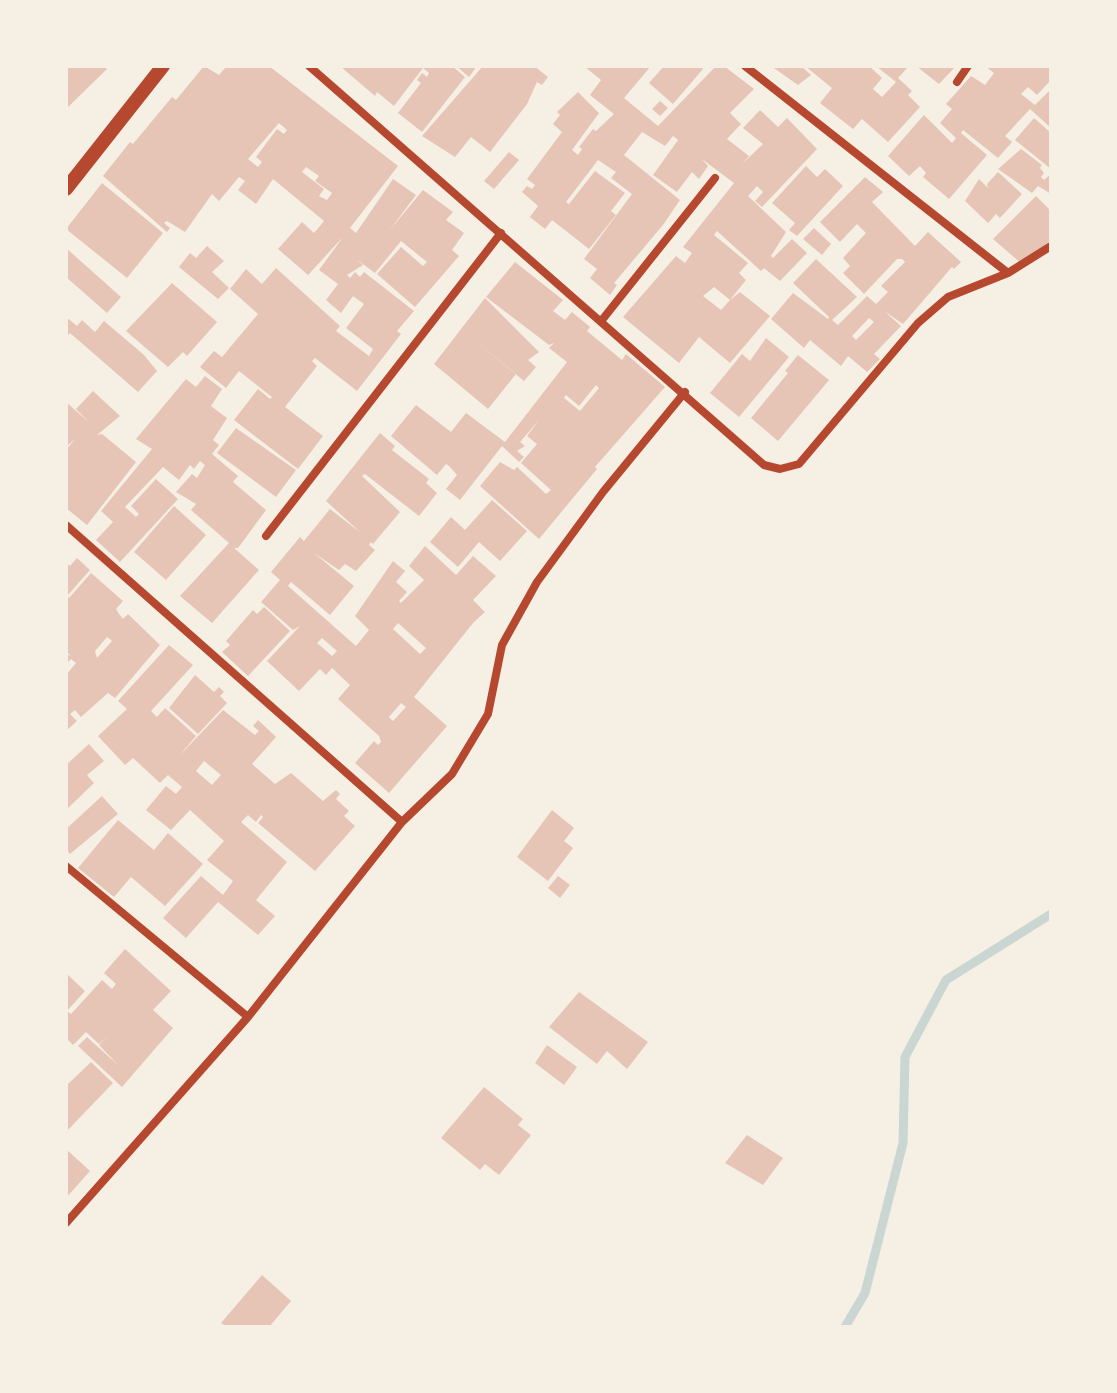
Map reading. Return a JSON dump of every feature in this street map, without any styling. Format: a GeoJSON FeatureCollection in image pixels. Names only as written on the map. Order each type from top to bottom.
{"type":"FeatureCollection","features":[{"type":"Feature","properties":{"kind":"street"},"geometry":{"type":"LineString","coordinates":[[66,189],[163,66]]}},
{"type":"Feature","properties":{"kind":"street"},"geometry":{"type":"LineString","coordinates":[[309,66],[685,392],[764,465],[780,469],[799,464],[815,450],[918,323],[948,297],[1008,273],[1051,246]]}},
{"type":"Feature","properties":{"kind":"street"},"geometry":{"type":"LineString","coordinates":[[957,82],[968,66]]}},
{"type":"Feature","properties":{"kind":"street"},"geometry":{"type":"LineString","coordinates":[[747,67],[1008,273]]}},
{"type":"Feature","properties":{"kind":"street"},"geometry":{"type":"LineString","coordinates":[[602,320],[715,178]]}},
{"type":"Feature","properties":{"kind":"street"},"geometry":{"type":"LineString","coordinates":[[266,536],[501,233]]}},
{"type":"Feature","properties":{"kind":"street"},"geometry":{"type":"LineString","coordinates":[[66,1223],[248,1017],[402,822],[452,774],[488,714],[502,645],[537,582],[603,492],[685,392]]}},
{"type":"Feature","properties":{"kind":"street"},"geometry":{"type":"LineString","coordinates":[[66,525],[402,822]]}},
{"type":"Feature","properties":{"kind":"street"},"geometry":{"type":"LineString","coordinates":[[66,866],[248,1017]]}},
{"type":"Feature","properties":{"kind":"building"},"geometry":{"type":"Polygon","coordinates":[[[66,66],[104,66],[107,69],[66,109],[66,66]]]}},
{"type":"Feature","properties":{"kind":"building"},"geometry":{"type":"Polygon","coordinates":[[[204,66],[219,75],[227,66],[269,66],[398,166],[350,228],[356,233],[393,179],[416,195],[389,231],[423,190],[453,212],[446,220],[464,233],[452,250],[459,256],[415,307],[377,274],[401,247],[423,266],[427,262],[401,241],[375,273],[356,259],[363,265],[347,275],[350,278],[355,272],[360,277],[364,272],[414,311],[397,331],[401,334],[357,391],[315,358],[312,361],[317,366],[285,407],[323,436],[298,469],[234,420],[258,389],[270,399],[272,397],[239,371],[226,388],[200,367],[214,351],[222,357],[258,314],[230,289],[246,269],[262,284],[276,268],[340,326],[336,331],[369,356],[373,349],[346,328],[364,304],[353,296],[341,313],[326,300],[338,284],[319,270],[343,237],[308,275],[278,249],[302,222],[314,233],[324,221],[273,179],[256,204],[238,190],[245,181],[239,177],[219,201],[212,194],[185,232],[167,221],[164,223],[170,228],[167,232],[103,176],[172,97],[176,100],[204,66]],[[279,123],[248,159],[258,167],[262,162],[256,157],[277,129],[284,134],[287,130],[279,123]],[[306,167],[302,172],[324,189],[319,196],[327,200],[332,193],[315,181],[319,176],[306,167]]]}},
{"type":"Feature","properties":{"kind":"building"},"geometry":{"type":"Polygon","coordinates":[[[340,66],[452,66],[465,77],[422,132],[398,113],[421,83],[417,80],[422,73],[427,77],[429,73],[423,68],[394,106],[377,92],[375,96],[340,66]]]}},
{"type":"Feature","properties":{"kind":"building"},"geometry":{"type":"Polygon","coordinates":[[[456,66],[477,66],[469,77],[456,66]]]}},
{"type":"Feature","properties":{"kind":"building"},"geometry":{"type":"Polygon","coordinates":[[[483,66],[534,66],[548,77],[542,85],[537,82],[527,104],[490,152],[471,137],[455,157],[422,136],[483,66]]]}},
{"type":"Feature","properties":{"kind":"building"},"geometry":{"type":"Polygon","coordinates":[[[584,66],[651,66],[624,98],[658,126],[716,66],[724,66],[754,89],[730,113],[741,124],[727,139],[749,156],[742,164],[763,144],[743,128],[760,110],[778,127],[787,118],[817,149],[762,207],[755,201],[763,192],[757,186],[748,196],[786,232],[771,256],[773,258],[792,239],[807,253],[780,281],[764,268],[761,271],[717,231],[714,235],[748,263],[739,273],[746,280],[730,300],[740,292],[770,316],[730,363],[699,337],[679,363],[623,317],[676,256],[685,263],[692,253],[683,247],[734,183],[702,159],[708,166],[699,179],[692,172],[677,192],[653,175],[678,140],[673,136],[665,146],[642,132],[624,155],[680,200],[614,283],[617,285],[610,295],[590,278],[597,269],[584,259],[632,194],[611,178],[616,172],[598,160],[566,202],[569,204],[595,171],[625,193],[611,211],[616,215],[589,249],[552,220],[545,229],[530,217],[538,206],[522,192],[527,186],[532,189],[535,185],[527,179],[562,132],[553,124],[560,115],[557,112],[578,92],[599,113],[572,150],[578,155],[582,149],[579,147],[593,129],[596,131],[614,114],[590,95],[601,80],[584,66]],[[714,287],[703,296],[721,310],[730,300],[714,287]]]}},
{"type":"Feature","properties":{"kind":"building"},"geometry":{"type":"Polygon","coordinates":[[[664,66],[700,66],[703,69],[673,104],[649,83],[664,66]]]}},
{"type":"Feature","properties":{"kind":"building"},"geometry":{"type":"Polygon","coordinates":[[[771,66],[801,66],[811,75],[798,85],[771,66]]]}},
{"type":"Feature","properties":{"kind":"building"},"geometry":{"type":"Polygon","coordinates":[[[805,66],[869,66],[882,78],[873,89],[882,97],[896,82],[876,66],[909,66],[898,78],[912,91],[908,95],[920,107],[888,142],[862,119],[853,129],[820,103],[832,88],[805,66]]]}},
{"type":"Feature","properties":{"kind":"building"},"geometry":{"type":"Polygon","coordinates":[[[916,66],[956,66],[939,84],[916,66]]]}},
{"type":"Feature","properties":{"kind":"building"},"geometry":{"type":"Polygon","coordinates":[[[985,66],[1047,66],[1051,70],[1051,80],[1037,95],[1028,87],[1021,94],[1035,105],[1051,89],[1051,128],[1030,109],[1005,136],[1012,142],[998,158],[963,130],[961,133],[987,155],[949,199],[923,177],[926,173],[920,166],[909,176],[888,156],[924,115],[952,143],[956,138],[940,123],[952,109],[946,104],[971,76],[985,85],[994,73],[985,66]]]}},
{"type":"Feature","properties":{"kind":"building"},"geometry":{"type":"Polygon","coordinates":[[[660,101],[668,108],[660,116],[652,109],[660,101]]]}},
{"type":"Feature","properties":{"kind":"building"},"geometry":{"type":"Polygon","coordinates":[[[1034,118],[1051,133],[1051,169],[1015,140],[1034,118]]]}},
{"type":"Feature","properties":{"kind":"building"},"geometry":{"type":"Polygon","coordinates":[[[1021,149],[1042,165],[1040,168],[1044,173],[1041,177],[1044,180],[1051,174],[1051,194],[1038,186],[1032,193],[998,169],[1021,149]]]}},
{"type":"Feature","properties":{"kind":"building"},"geometry":{"type":"Polygon","coordinates":[[[509,152],[519,160],[494,189],[484,181],[509,152]]]}},
{"type":"Feature","properties":{"kind":"building"},"geometry":{"type":"Polygon","coordinates":[[[806,166],[817,177],[825,169],[843,186],[797,236],[789,230],[795,223],[772,203],[806,166]]]}},
{"type":"Feature","properties":{"kind":"building"},"geometry":{"type":"Polygon","coordinates":[[[998,172],[1022,194],[1000,218],[996,214],[988,223],[965,201],[979,179],[988,188],[987,184],[998,172]]]}},
{"type":"Feature","properties":{"kind":"building"},"geometry":{"type":"Polygon","coordinates":[[[865,177],[883,192],[872,202],[915,246],[928,232],[961,262],[954,269],[952,267],[903,324],[884,311],[901,326],[874,354],[880,359],[867,372],[848,356],[841,366],[810,340],[804,348],[771,319],[793,293],[828,319],[793,283],[816,259],[857,297],[832,320],[838,325],[867,296],[876,304],[888,292],[881,286],[905,262],[897,259],[864,294],[843,273],[850,266],[843,258],[866,233],[857,224],[840,242],[820,222],[865,177]],[[869,318],[852,336],[856,340],[874,322],[869,318]]]}},
{"type":"Feature","properties":{"kind":"building"},"geometry":{"type":"Polygon","coordinates":[[[102,183],[163,233],[127,278],[66,229],[102,183]]]}},
{"type":"Feature","properties":{"kind":"building"},"geometry":{"type":"Polygon","coordinates":[[[1036,196],[1051,211],[1051,240],[1023,265],[993,239],[1036,196]]]}},
{"type":"Feature","properties":{"kind":"building"},"geometry":{"type":"Polygon","coordinates":[[[814,228],[831,244],[822,255],[803,239],[814,228]]]}},
{"type":"Feature","properties":{"kind":"building"},"geometry":{"type":"Polygon","coordinates":[[[207,246],[224,261],[212,272],[229,288],[218,299],[179,267],[190,253],[196,258],[207,246]]]}},
{"type":"Feature","properties":{"kind":"building"},"geometry":{"type":"Polygon","coordinates":[[[66,248],[121,297],[107,313],[66,277],[66,248]]]}},
{"type":"Feature","properties":{"kind":"building"},"geometry":{"type":"Polygon","coordinates":[[[515,262],[563,300],[553,311],[565,320],[572,312],[590,327],[587,331],[622,360],[626,354],[665,387],[595,467],[597,469],[539,539],[480,486],[500,462],[514,470],[517,467],[546,494],[551,490],[521,463],[537,444],[527,436],[539,420],[520,442],[525,446],[517,451],[524,457],[519,462],[502,446],[460,500],[446,489],[457,475],[449,466],[446,464],[437,475],[391,436],[416,405],[451,432],[466,413],[505,442],[567,362],[549,348],[554,343],[549,345],[486,297],[515,262]],[[596,385],[579,406],[566,395],[564,398],[580,411],[599,388],[596,385]]]}},
{"type":"Feature","properties":{"kind":"building"},"geometry":{"type":"Polygon","coordinates":[[[172,283],[217,322],[187,356],[183,352],[168,367],[126,331],[172,283]]]}},
{"type":"Feature","properties":{"kind":"building"},"geometry":{"type":"Polygon","coordinates":[[[485,298],[539,352],[528,360],[536,367],[524,381],[516,374],[488,409],[434,364],[485,298]]]}},
{"type":"Feature","properties":{"kind":"building"},"geometry":{"type":"Polygon","coordinates":[[[66,317],[77,326],[82,320],[95,332],[104,321],[144,355],[157,371],[138,392],[70,333],[66,337],[66,317]]]}},
{"type":"Feature","properties":{"kind":"building"},"geometry":{"type":"Polygon","coordinates":[[[766,338],[789,357],[739,417],[710,393],[742,354],[750,361],[766,338]]]}},
{"type":"Feature","properties":{"kind":"building"},"geometry":{"type":"Polygon","coordinates":[[[798,355],[829,380],[778,441],[751,418],[788,373],[785,371],[798,355]]]}},
{"type":"Feature","properties":{"kind":"building"},"geometry":{"type":"Polygon","coordinates":[[[205,376],[222,389],[211,406],[227,418],[213,440],[219,445],[212,454],[238,476],[233,482],[266,510],[238,548],[234,548],[259,570],[212,623],[180,596],[229,543],[191,510],[196,504],[176,492],[192,474],[197,478],[205,465],[200,461],[194,469],[190,465],[179,480],[163,467],[125,507],[136,517],[139,514],[131,506],[156,479],[178,499],[120,562],[96,540],[113,522],[101,511],[152,449],[136,439],[186,379],[196,387],[205,376]]]}},
{"type":"Feature","properties":{"kind":"building"},"geometry":{"type":"Polygon","coordinates":[[[93,391],[120,416],[97,435],[102,434],[136,462],[87,525],[66,508],[66,450],[75,439],[66,447],[66,402],[91,424],[76,409],[93,391]]]}},
{"type":"Feature","properties":{"kind":"building"},"geometry":{"type":"Polygon","coordinates":[[[236,428],[296,470],[276,497],[217,453],[236,428]]]}},
{"type":"Feature","properties":{"kind":"building"},"geometry":{"type":"Polygon","coordinates":[[[380,433],[395,446],[392,450],[429,479],[426,483],[437,493],[419,516],[365,474],[362,476],[400,512],[373,544],[371,542],[369,545],[375,550],[356,571],[345,564],[339,570],[314,553],[354,586],[330,615],[291,582],[288,586],[356,646],[369,630],[355,616],[393,561],[405,571],[396,582],[407,592],[399,601],[401,603],[424,580],[409,566],[425,546],[456,575],[473,556],[496,576],[473,600],[485,612],[414,697],[447,726],[389,793],[355,763],[374,741],[378,745],[381,742],[379,736],[338,699],[350,685],[332,668],[326,675],[320,669],[299,691],[267,661],[300,626],[293,630],[261,602],[280,580],[271,572],[300,537],[304,541],[330,509],[361,533],[326,501],[380,433]],[[398,623],[393,629],[420,654],[426,648],[398,623]],[[322,638],[317,643],[332,656],[337,651],[322,638]],[[401,703],[389,717],[393,721],[406,707],[401,703]]]}},
{"type":"Feature","properties":{"kind":"building"},"geometry":{"type":"Polygon","coordinates":[[[492,500],[527,531],[500,561],[479,542],[458,567],[430,542],[451,517],[465,530],[492,500]]]}},
{"type":"Feature","properties":{"kind":"building"},"geometry":{"type":"Polygon","coordinates":[[[174,506],[206,535],[166,580],[134,552],[174,506]]]}},
{"type":"Feature","properties":{"kind":"building"},"geometry":{"type":"Polygon","coordinates":[[[77,558],[90,570],[67,596],[69,598],[91,573],[123,601],[116,609],[123,619],[128,614],[160,645],[115,698],[108,693],[81,717],[75,710],[70,714],[77,721],[66,731],[66,675],[76,663],[71,659],[66,664],[66,654],[71,656],[66,651],[66,563],[70,566],[77,558]],[[107,637],[95,651],[97,658],[112,641],[107,637]]]}},
{"type":"Feature","properties":{"kind":"building"},"geometry":{"type":"Polygon","coordinates":[[[264,607],[290,631],[248,676],[222,652],[230,645],[226,641],[253,610],[257,614],[264,607]]]}},
{"type":"Feature","properties":{"kind":"building"},"geometry":{"type":"Polygon","coordinates":[[[169,645],[193,665],[151,711],[157,717],[165,708],[196,736],[179,756],[223,710],[255,735],[259,731],[253,726],[258,720],[276,737],[252,764],[275,784],[291,773],[323,801],[336,790],[340,794],[336,799],[349,811],[344,816],[355,826],[315,871],[258,823],[263,817],[261,815],[256,822],[248,815],[241,822],[287,862],[256,900],[275,916],[258,935],[218,902],[186,938],[163,918],[201,876],[223,895],[233,881],[207,860],[224,841],[190,810],[171,830],[146,810],[166,786],[176,794],[182,787],[168,775],[160,783],[133,758],[125,765],[98,736],[127,709],[118,701],[169,645]],[[204,761],[196,771],[212,785],[221,775],[204,761]]]}},
{"type":"Feature","properties":{"kind":"building"},"geometry":{"type":"Polygon","coordinates":[[[195,675],[214,692],[219,687],[224,692],[220,696],[227,703],[198,734],[169,708],[195,675]]]}},
{"type":"Feature","properties":{"kind":"building"},"geometry":{"type":"Polygon","coordinates":[[[89,744],[104,761],[87,775],[94,783],[66,810],[66,765],[89,744]]]}},
{"type":"Feature","properties":{"kind":"building"},"geometry":{"type":"Polygon","coordinates":[[[102,796],[118,814],[70,854],[66,849],[66,829],[102,796]]]}},
{"type":"Feature","properties":{"kind":"building"},"geometry":{"type":"Polygon","coordinates":[[[552,810],[574,828],[564,841],[573,848],[548,881],[517,857],[552,810]]]}},
{"type":"Feature","properties":{"kind":"building"},"geometry":{"type":"Polygon","coordinates":[[[118,820],[154,850],[168,833],[203,864],[165,906],[131,877],[114,897],[78,868],[118,820]]]}},
{"type":"Feature","properties":{"kind":"building"},"geometry":{"type":"Polygon","coordinates":[[[558,876],[570,885],[560,898],[548,888],[558,876]]]}},
{"type":"Feature","properties":{"kind":"building"},"geometry":{"type":"Polygon","coordinates":[[[125,949],[171,991],[153,1010],[173,1028],[122,1087],[78,1046],[87,1037],[119,1066],[99,1045],[107,1037],[99,1044],[86,1032],[73,1045],[66,1038],[66,973],[85,991],[67,1011],[71,1014],[102,980],[112,989],[116,984],[104,973],[125,949]]]}},
{"type":"Feature","properties":{"kind":"building"},"geometry":{"type":"Polygon","coordinates":[[[579,992],[648,1042],[627,1069],[607,1051],[597,1064],[549,1027],[579,992]]]}},
{"type":"Feature","properties":{"kind":"building"},"geometry":{"type":"Polygon","coordinates":[[[547,1045],[577,1067],[564,1085],[535,1063],[547,1045]]]}},
{"type":"Feature","properties":{"kind":"building"},"geometry":{"type":"Polygon","coordinates":[[[91,1062],[113,1083],[66,1132],[66,1086],[91,1062]]]}},
{"type":"Feature","properties":{"kind":"building"},"geometry":{"type":"Polygon","coordinates":[[[484,1087],[523,1119],[518,1125],[531,1135],[499,1175],[485,1164],[480,1170],[441,1138],[484,1087]]]}},
{"type":"Feature","properties":{"kind":"building"},"geometry":{"type":"Polygon","coordinates":[[[747,1135],[783,1158],[763,1185],[725,1163],[747,1135]]]}},
{"type":"Feature","properties":{"kind":"building"},"geometry":{"type":"Polygon","coordinates":[[[66,1149],[90,1171],[66,1198],[66,1149]]]}},
{"type":"Feature","properties":{"kind":"building"},"geometry":{"type":"Polygon","coordinates":[[[262,1275],[291,1301],[269,1327],[227,1327],[221,1323],[262,1275]]]}},
{"type":"Feature","properties":{"kind":"waterway"},"geometry":{"type":"LineString","coordinates":[[845,1327],[865,1293],[903,1143],[905,1057],[946,980],[1051,914]]}}]}
